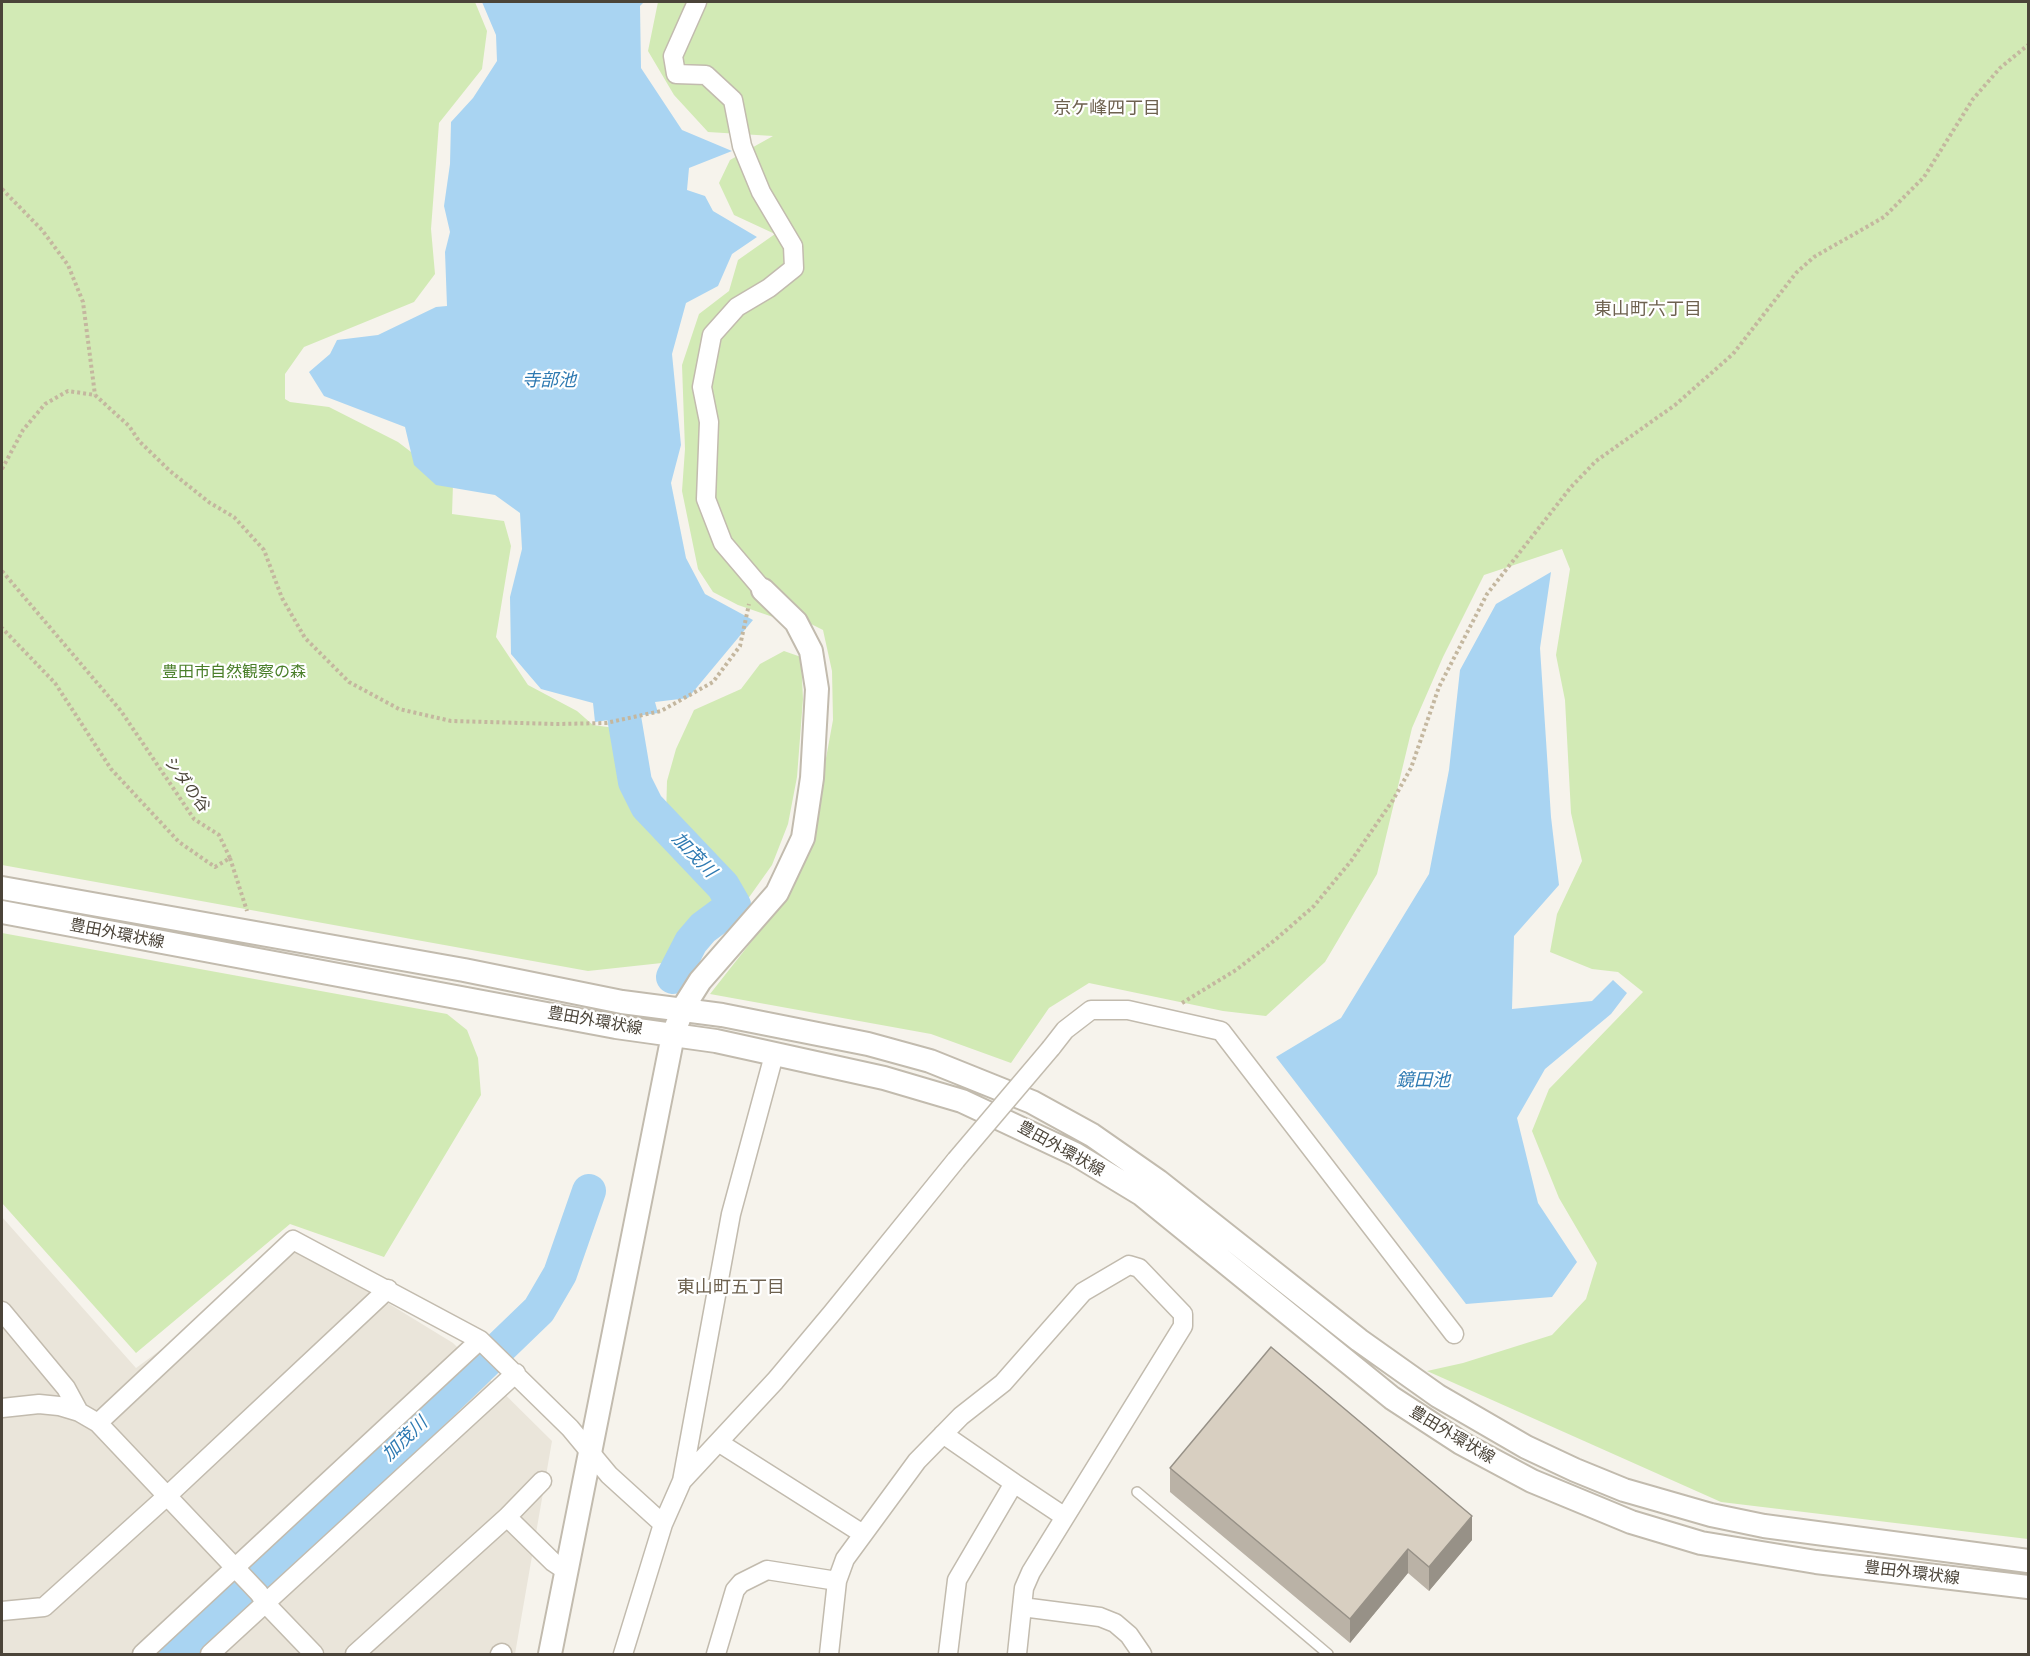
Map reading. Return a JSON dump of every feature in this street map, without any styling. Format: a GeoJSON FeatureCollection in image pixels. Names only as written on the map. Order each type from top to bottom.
{"type":"FeatureCollection","features":[{"type":"Feature","properties":{"kind":"street"},"geometry":{"type":"LineString","coordinates":[[550,1654],[673,1035],[683,1008],[700,981],[777,893],[803,838],[812,778],[818,689],[811,651],[796,622],[763,590],[723,543],[706,499],[709,422],[702,387],[712,335],[736,307],[769,288],[794,268],[793,246],[761,192],[742,146],[733,100],[706,75],[676,74],[673,56],[697,2]]}},
{"type":"Feature","properties":{"kind":"street","name":"豊田外環状線"},"geometry":{"type":"LineString","coordinates":[[2,888],[464,970],[622,1002],[683,1008],[868,1044],[970,1075],[1032,1102],[1092,1135],[1158,1181],[1359,1340],[1438,1396],[1526,1447],[1575,1470],[1635,1493],[1711,1515],[1754,1524],[2028,1561]]}},
{"type":"Feature","properties":{"kind":"street","name":"豊田外環状線"},"geometry":{"type":"LineString","coordinates":[[2,912],[616,1027],[717,1041],[884,1078],[962,1101],[1075,1154],[1141,1194],[1392,1398],[1461,1443],[1532,1481],[1631,1522],[1701,1543],[1816,1562],[2028,1587]]}},
{"type":"Feature","properties":{"kind":"street"},"geometry":{"type":"LineString","coordinates":[[682,1481],[832,1313],[1065,1030],[1090,1011],[1128,1010],[1221,1031],[1454,1334]]}},
{"type":"Feature","properties":{"kind":"street"},"geometry":{"type":"LineString","coordinates":[[623,1654],[663,1524],[682,1481],[731,1214],[774,1055]]}},
{"type":"Feature","properties":{"kind":"street"},"geometry":{"type":"LineString","coordinates":[[98,1423],[293,1240],[481,1340],[516,1372],[609,1475],[663,1524]]}},
{"type":"Feature","properties":{"kind":"street"},"geometry":{"type":"LineString","coordinates":[[829,1654],[837,1581],[845,1559],[917,1461],[943,1434],[1003,1383],[1083,1292],[1129,1265],[1139,1268],[1183,1314],[1183,1326],[1031,1572],[1024,1588],[1017,1654]]}},
{"type":"Feature","properties":{"kind":"street"},"geometry":{"type":"LineString","coordinates":[[2,1611],[44,1607],[167,1496],[388,1289]]}},
{"type":"Feature","properties":{"kind":"street"},"geometry":{"type":"LineString","coordinates":[[2,1311],[66,1388],[75,1400],[79,1412]]}},
{"type":"Feature","properties":{"kind":"street"},"geometry":{"type":"LineString","coordinates":[[142,1654],[238,1572],[481,1340]]}},
{"type":"Feature","properties":{"kind":"street"},"geometry":{"type":"LineString","coordinates":[[210,1654],[263,1599],[516,1372]]}},
{"type":"Feature","properties":{"kind":"street"},"geometry":{"type":"LineString","coordinates":[[2,1408],[39,1404],[59,1406],[79,1412],[98,1423],[314,1654]]}},
{"type":"Feature","properties":{"kind":"street"},"geometry":{"type":"LineString","coordinates":[[943,1434],[1065,1516]]}},
{"type":"Feature","properties":{"kind":"street"},"geometry":{"type":"LineString","coordinates":[[718,1442],[863,1534]]}},
{"type":"Feature","properties":{"kind":"street"},"geometry":{"type":"LineString","coordinates":[[355,1654],[507,1517],[542,1481]]}},
{"type":"Feature","properties":{"kind":"street"},"geometry":{"type":"LineString","coordinates":[[948,1654],[957,1580],[1014,1483]]}},
{"type":"Feature","properties":{"kind":"street"},"geometry":{"type":"LineString","coordinates":[[507,1517],[553,1562],[565,1570]]}},
{"type":"Feature","properties":{"kind":"street"},"geometry":{"type":"LineString","coordinates":[[716,1654],[735,1590],[741,1582],[767,1570],[837,1581]]}},
{"type":"Feature","properties":{"kind":"street"},"geometry":{"type":"LineString","coordinates":[[1022,1607],[1100,1617],[1115,1623],[1129,1635],[1142,1654]]}},
{"type":"Feature","properties":{"kind":"lane"},"geometry":{"type":"LineString","coordinates":[[1137,1492],[1328,1654]]}},
{"type":"Feature","properties":{"kind":"path"},"geometry":{"type":"LineString","coordinates":[[1161,1017],[1236,969],[1275,940],[1314,906],[1351,861],[1411,768],[1439,687],[1487,594],[1571,487],[1596,461],[1675,405],[1733,354],[1796,273],[1814,257],[1884,217],[1924,177],[1980,91],[2000,68],[2028,45]]}},
{"type":"Feature","properties":{"kind":"path"},"geometry":{"type":"LineString","coordinates":[[2,189],[42,230],[68,265],[83,302],[95,395]]}},
{"type":"Feature","properties":{"kind":"path"},"geometry":{"type":"LineString","coordinates":[[2,469],[23,430],[45,404],[69,391],[95,395],[129,426],[139,441],[170,471],[210,503],[234,517],[264,550],[282,598],[305,638],[349,682],[399,709],[451,721],[606,723],[661,711],[713,682],[740,646],[750,602],[763,590]]}},
{"type":"Feature","properties":{"kind":"path","name":"シダの谷"},"geometry":{"type":"LineString","coordinates":[[2,571],[121,711],[194,819],[219,835],[230,858],[249,915]]}},
{"type":"Feature","properties":{"kind":"path"},"geometry":{"type":"LineString","coordinates":[[2,628],[54,683],[111,769],[179,842],[215,867],[230,858]]}},
{"type":"Feature","properties":{"kind":"shaded area"},"geometry":{"type":"Polygon","coordinates":[[[2,1217],[136,1368],[294,1252],[306,1253],[453,1343],[552,1441],[515,1654],[2,1654],[2,1217]]]}},
{"type":"Feature","properties":{"kind":"green space","name":"豊田市自然観察の森"},"geometry":{"type":"Polygon","coordinates":[[[2,2],[475,2],[487,31],[482,69],[439,123],[431,229],[435,274],[414,302],[304,347],[285,374],[285,399],[290,402],[329,407],[398,442],[453,484],[452,514],[504,521],[511,546],[496,637],[528,685],[577,711],[593,725],[622,729],[632,791],[643,814],[724,904],[684,942],[671,962],[588,971],[2,865],[2,2]]]}},
{"type":"Feature","properties":{"kind":"green space"},"geometry":{"type":"Polygon","coordinates":[[[658,2],[2028,2],[2028,1539],[1721,1502],[1427,1371],[1463,1363],[1552,1335],[1586,1299],[1597,1263],[1559,1198],[1532,1131],[1549,1089],[1643,992],[1618,972],[1592,969],[1550,952],[1557,914],[1582,861],[1571,813],[1565,700],[1556,655],[1570,569],[1562,549],[1484,575],[1443,657],[1412,728],[1377,874],[1325,962],[1266,1016],[1223,1011],[1089,983],[1049,1008],[1011,1063],[931,1034],[710,994],[781,904],[813,829],[833,720],[832,671],[823,630],[797,617],[773,617],[738,605],[713,592],[698,569],[682,491],[685,449],[682,365],[699,314],[729,291],[738,260],[775,234],[734,215],[719,183],[730,160],[773,136],[708,132],[674,95],[648,51],[658,2]]]}},
{"type":"Feature","properties":{"kind":"green space"},"geometry":{"type":"Polygon","coordinates":[[[784,651],[801,657],[803,699],[797,777],[788,824],[772,865],[745,903],[666,817],[667,781],[676,749],[694,710],[741,689],[760,664],[784,651]]]}},
{"type":"Feature","properties":{"kind":"green space"},"geometry":{"type":"Polygon","coordinates":[[[2,933],[447,1014],[467,1030],[478,1058],[481,1095],[384,1257],[290,1224],[136,1353],[2,1203],[2,933]]]}},
{"type":"Feature","properties":{"kind":"water","name":"寺部池"},"geometry":{"type":"Polygon","coordinates":[[[482,2],[644,2],[640,6],[641,68],[682,130],[732,151],[689,168],[687,190],[705,196],[713,211],[757,237],[732,254],[718,286],[686,303],[672,354],[681,445],[671,483],[686,558],[705,594],[753,620],[688,698],[655,702],[658,713],[595,722],[593,703],[541,689],[511,654],[510,597],[522,549],[520,513],[495,495],[436,485],[414,465],[405,427],[324,396],[309,372],[330,354],[337,340],[378,335],[436,307],[447,306],[445,252],[450,232],[444,206],[450,164],[451,122],[473,98],[497,61],[496,35],[482,2]]]}},
{"type":"Feature","properties":{"kind":"water","name":"鏡田池"},"geometry":{"type":"Polygon","coordinates":[[[1551,572],[1540,648],[1551,817],[1559,885],[1514,936],[1512,1009],[1592,1001],[1613,980],[1627,993],[1611,1014],[1545,1069],[1517,1118],[1538,1203],[1577,1262],[1552,1297],[1466,1304],[1276,1057],[1341,1018],[1429,874],[1449,770],[1460,670],[1496,604],[1551,572]]]}},
{"type":"Feature","properties":{"kind":"building"},"geometry":{"type":"Polygon","coordinates":[[[1271,1347],[1472,1516],[1429,1567],[1408,1549],[1350,1619],[1170,1468],[1271,1347]]]}},
{"type":"Feature","properties":{"kind":"waterway","name":"加茂川"},"geometry":{"type":"LineString","coordinates":[[624,717],[635,782],[647,806],[723,886],[734,905],[703,928],[691,942],[673,977]]}},
{"type":"Feature","properties":{"kind":"waterway","name":"加茂川"},"geometry":{"type":"LineString","coordinates":[[176,1654],[262,1577],[539,1310],[560,1274],[589,1191]]}},
{"type":"Feature","properties":{"kind":"district","name":"京ケ峰四丁目"},"geometry":{"type":"Point","coordinates":[1107,109]}},
{"type":"Feature","properties":{"kind":"district","name":"東山町六丁目"},"geometry":{"type":"Point","coordinates":[1648,310]}},
{"type":"Feature","properties":{"kind":"district","name":"東山町五丁目"},"geometry":{"type":"Point","coordinates":[731,1288]}}]}
